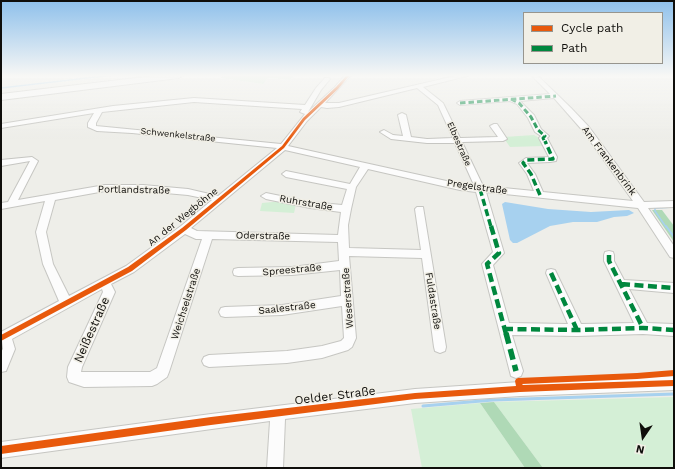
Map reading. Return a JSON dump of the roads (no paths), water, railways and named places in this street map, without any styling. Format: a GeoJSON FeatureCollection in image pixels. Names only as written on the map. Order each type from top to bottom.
{"type":"FeatureCollection","features":[{"type":"Feature","properties":{"kind":"street","name":"An der Wegböhne"},"geometry":{"type":"LineString","coordinates":[[304,119],[301,117],[313,97]]}},
{"type":"Feature","properties":{"kind":"street","name":"An der Wegböhne"},"geometry":{"type":"LineString","coordinates":[[318,97],[317,100],[321,104]]}},
{"type":"Feature","properties":{"kind":"street","name":"An der Wegböhne"},"geometry":{"type":"LineString","coordinates":[[3,338],[130,269],[184,229],[283,147],[304,119],[328,97]]}},
{"type":"Feature","properties":{"kind":"street"},"geometry":{"type":"LineString","coordinates":[[321,104],[327,106],[339,105],[373,97]]}},
{"type":"Feature","properties":{"kind":"street","name":"Elbestraße"},"geometry":{"type":"LineString","coordinates":[[432,97],[441,104],[480,189],[499,253],[487,264],[504,329]]}},
{"type":"Feature","properties":{"kind":"street"},"geometry":{"type":"LineString","coordinates":[[460,103],[511,99],[521,100],[548,97]]}},
{"type":"Feature","properties":{"kind":"street","name":"Am Frankenbrink"},"geometry":{"type":"LineString","coordinates":[[557,97],[586,129],[641,205],[674,254]]}},
{"type":"Feature","properties":{"kind":"street"},"geometry":{"type":"LineString","coordinates":[[1,126],[99,110],[198,100],[307,107]]}},
{"type":"Feature","properties":{"kind":"street"},"geometry":{"type":"LineString","coordinates":[[521,100],[538,130],[536,133],[538,136],[543,138],[553,159],[526,160],[523,163],[531,174],[540,195]]}},
{"type":"Feature","properties":{"kind":"street","name":"Schwenkelstraße"},"geometry":{"type":"LineString","coordinates":[[99,110],[92,123],[92,127],[97,129],[132,131],[283,147]]}},
{"type":"Feature","properties":{"kind":"street"},"geometry":{"type":"LineString","coordinates":[[402,115],[408,139]]}},
{"type":"Feature","properties":{"kind":"street"},"geometry":{"type":"LineString","coordinates":[[384,132],[391,137],[408,139],[503,139],[494,126]]}},
{"type":"Feature","properties":{"kind":"street","name":"Pregelstraße"},"geometry":{"type":"LineString","coordinates":[[283,147],[460,187],[641,205],[674,204]]}},
{"type":"Feature","properties":{"kind":"street"},"geometry":{"type":"LineString","coordinates":[[1,163],[26,159],[32,159],[34,161],[11,204]]}},
{"type":"Feature","properties":{"kind":"street","name":"Weserstraße"},"geometry":{"type":"LineString","coordinates":[[209,361],[322,352],[348,344],[350,338],[343,239],[346,209],[352,187],[366,165]]}},
{"type":"Feature","properties":{"kind":"street"},"geometry":{"type":"LineString","coordinates":[[286,174],[352,187]]}},
{"type":"Feature","properties":{"kind":"street","name":"Portlandstraße"},"geometry":{"type":"LineString","coordinates":[[1,206],[97,189],[135,188],[188,192],[220,199]]}},
{"type":"Feature","properties":{"kind":"street","name":"Ruhrstraße"},"geometry":{"type":"LineString","coordinates":[[266,196],[310,205],[346,209]]}},
{"type":"Feature","properties":{"kind":"street"},"geometry":{"type":"LineString","coordinates":[[51,197],[41,232],[48,264],[66,303]]}},
{"type":"Feature","properties":{"kind":"street","name":"Fuldastraße"},"geometry":{"type":"LineString","coordinates":[[420,209],[440,347]]}},
{"type":"Feature","properties":{"kind":"street","name":"Oderstraße"},"geometry":{"type":"LineString","coordinates":[[184,229],[196,235],[208,236],[310,237],[343,239]]}},
{"type":"Feature","properties":{"kind":"street","name":"Weichselstraße"},"geometry":{"type":"LineString","coordinates":[[74,377],[84,380],[152,379],[162,372],[208,236]]}},
{"type":"Feature","properties":{"kind":"street"},"geometry":{"type":"LineString","coordinates":[[344,252],[426,254]]}},
{"type":"Feature","properties":{"kind":"street"},"geometry":{"type":"LineString","coordinates":[[609,255],[609,261],[643,328]]}},
{"type":"Feature","properties":{"kind":"street","name":"Spreestraße"},"geometry":{"type":"LineString","coordinates":[[238,272],[292,271],[346,265]]}},
{"type":"Feature","properties":{"kind":"street"},"geometry":{"type":"LineString","coordinates":[[551,273],[577,330]]}},
{"type":"Feature","properties":{"kind":"street","name":"Neißestraße"},"geometry":{"type":"LineString","coordinates":[[74,377],[75,367],[109,292],[105,283]]}},
{"type":"Feature","properties":{"kind":"street"},"geometry":{"type":"LineString","coordinates":[[621,284],[674,288]]}},
{"type":"Feature","properties":{"kind":"street","name":"Saalestraße"},"geometry":{"type":"LineString","coordinates":[[225,312],[282,310],[348,300]]}},
{"type":"Feature","properties":{"kind":"street"},"geometry":{"type":"LineString","coordinates":[[516,371],[504,329],[577,330],[643,328],[674,330]]}},
{"type":"Feature","properties":{"kind":"street"},"geometry":{"type":"LineString","coordinates":[[1,366],[9,349],[3,338]]}},
{"type":"Feature","properties":{"kind":"street","name":"Oelder Straße"},"geometry":{"type":"LineString","coordinates":[[1,450],[415,396],[520,389],[674,383]]}},
{"type":"Feature","properties":{"kind":"street"},"geometry":{"type":"LineString","coordinates":[[275,468],[278,413]]}},
{"type":"Feature","properties":{"kind":"water"},"geometry":{"type":"Polygon","coordinates":[[[505,202],[548,209],[591,212],[629,210],[634,213],[627,216],[614,217],[597,222],[573,222],[550,226],[517,243],[513,243],[510,240],[502,204],[505,202]]]}},
{"type":"Feature","properties":{"kind":"waterway"},"geometry":{"type":"LineString","coordinates":[[648,202],[655,202]]}},
{"type":"Feature","properties":{"kind":"waterway"},"geometry":{"type":"LineString","coordinates":[[666,227],[655,211],[655,208],[674,207]]}},
{"type":"Feature","properties":{"kind":"waterway"},"geometry":{"type":"LineString","coordinates":[[666,226],[674,237]]}},
{"type":"Feature","properties":{"kind":"waterway"},"geometry":{"type":"LineString","coordinates":[[423,406],[493,400],[674,394]]}}]}
